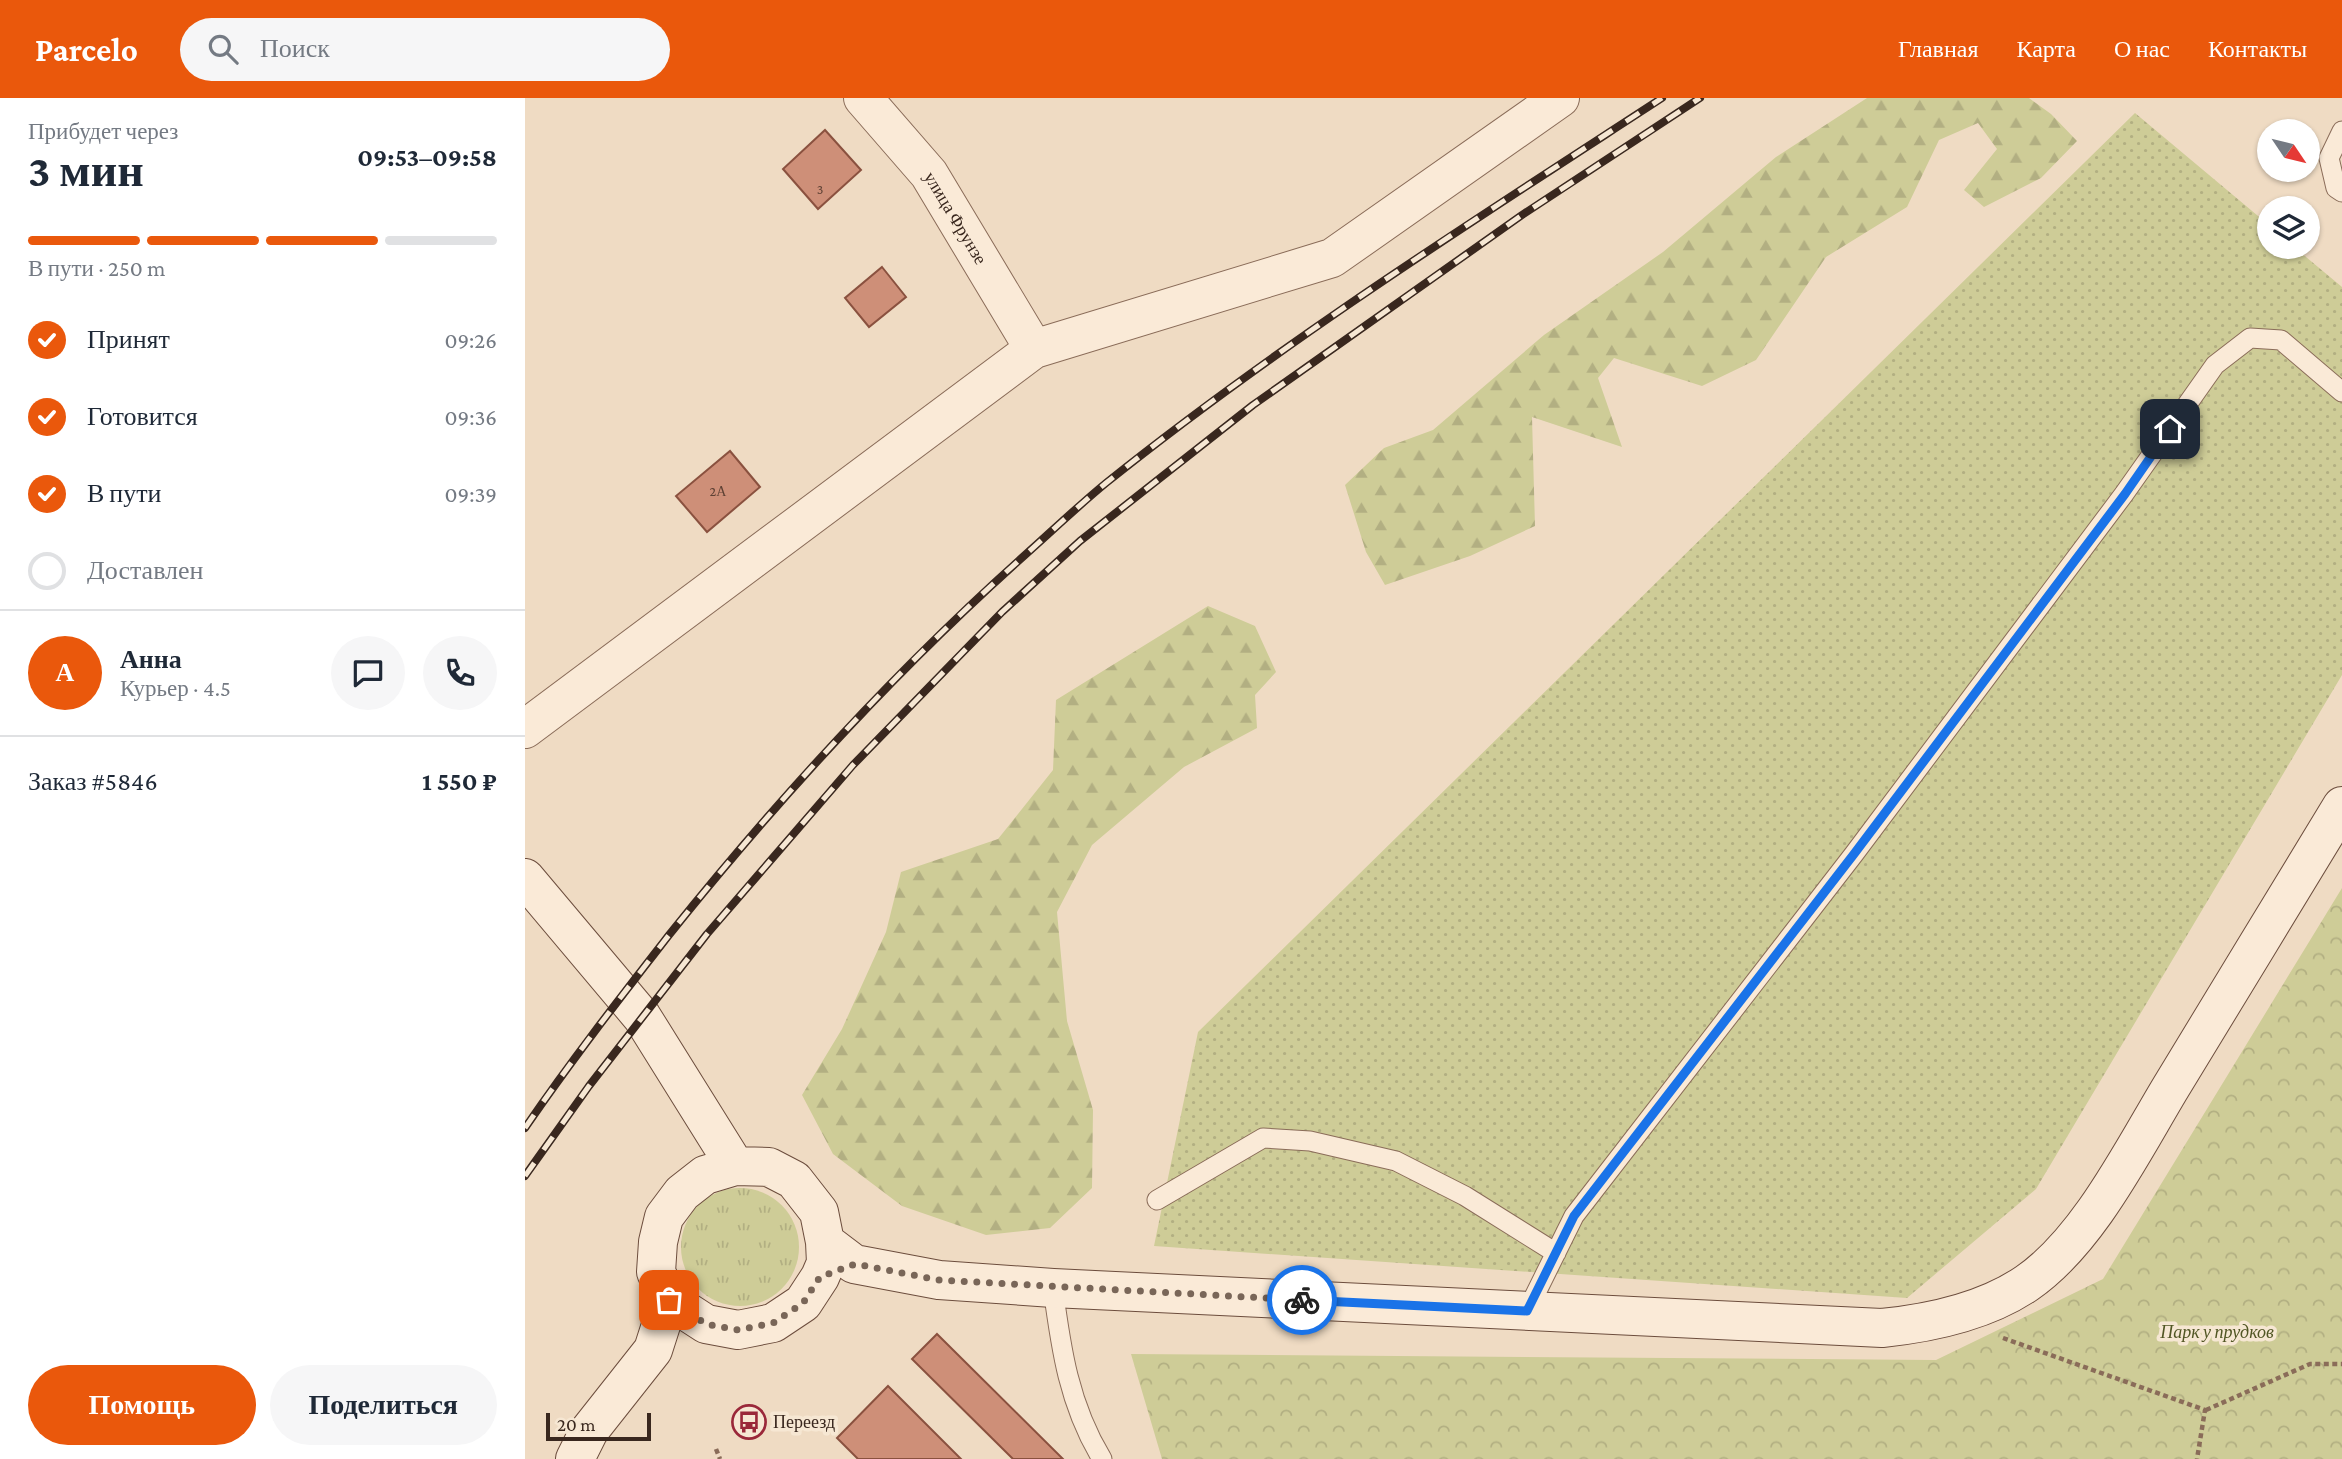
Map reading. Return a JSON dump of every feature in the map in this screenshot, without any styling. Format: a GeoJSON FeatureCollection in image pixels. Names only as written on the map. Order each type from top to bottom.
{"type":"FeatureCollection","features":[{"type":"Feature","properties":{"kind":"street","name":"улица Фрунзе"},"geometry":{"type":"LineString","coordinates":[[863,98],[929,174],[1034,349]]}},
{"type":"Feature","properties":{"kind":"street"},"geometry":{"type":"LineString","coordinates":[[525,729],[1034,349],[1332,258],[1560,98]]}},
{"type":"Feature","properties":{"kind":"street"},"geometry":{"type":"LineString","coordinates":[[833,1261],[939,1280],[1053,1288],[1882,1328],[1916,1324],[2005,1297],[2029,1282],[2052,1262],[2102,1199],[2342,806]]}},
{"type":"Feature","properties":{"kind":"street"},"geometry":{"type":"LineString","coordinates":[[525,878],[642,1017],[714,1130],[720,1170]]}},
{"type":"Feature","properties":{"kind":"street"},"geometry":{"type":"LineString","coordinates":[[769,1167],[794,1180],[819,1212],[833,1261],[803,1303],[773,1323],[738,1330],[706,1324],[669,1300],[656,1272],[658,1242],[664,1217],[682,1193],[720,1170],[769,1167]]}},
{"type":"Feature","properties":{"kind":"street"},"geometry":{"type":"LineString","coordinates":[[575,1459],[589,1432],[653,1350],[669,1300]]}},
{"type":"Feature","properties":{"kind":"street"},"geometry":{"type":"LineString","coordinates":[[653,1350],[681,1339],[706,1324]]}},
{"type":"Feature","properties":{"kind":"lane"},"geometry":{"type":"LineString","coordinates":[[2342,131],[2329,158],[2336,188],[2342,192]]}},
{"type":"Feature","properties":{"kind":"lane"},"geometry":{"type":"LineString","coordinates":[[1527,1311],[1574,1216],[1862,843],[2125,494],[2215,365],[2249,338],[2281,340],[2342,392]]}},
{"type":"Feature","properties":{"kind":"lane"},"geometry":{"type":"LineString","coordinates":[[1157,1200],[1263,1138],[1310,1141],[1396,1161],[1465,1196],[1556,1253]]}},
{"type":"Feature","properties":{"kind":"lane"},"geometry":{"type":"LineString","coordinates":[[1053,1288],[1070,1388],[1083,1422],[1102,1459]]}},
{"type":"Feature","properties":{"kind":"path"},"geometry":{"type":"LineString","coordinates":[[1996,1336],[2205,1410],[2310,1364],[2342,1364]]}},
{"type":"Feature","properties":{"kind":"path"},"geometry":{"type":"LineString","coordinates":[[2197,1459],[2205,1410]]}},
{"type":"Feature","properties":{"kind":"path"},"geometry":{"type":"LineString","coordinates":[[716,1449],[720,1459]]}},
{"type":"Feature","properties":{"kind":"green space"},"geometry":{"type":"Polygon","coordinates":[[[1867,98],[2029,98],[2051,114],[2077,141],[2041,178],[1984,207],[1964,190],[1997,149],[1978,123],[1939,140],[1907,207],[1826,257],[1756,360],[1702,386],[1614,358],[1598,378],[1622,447],[1532,417],[1535,526],[1470,556],[1385,585],[1366,552],[1345,485],[1384,448],[1433,430],[1544,335],[1663,252],[1776,157],[1867,98]]]}},
{"type":"Feature","properties":{"kind":"green space"},"geometry":{"type":"Polygon","coordinates":[[[2135,113],[2257,215],[2257,259],[2308,259],[2342,287],[2342,675],[2036,1189],[1907,1298],[1154,1246],[1198,1032],[2135,113]]]}},
{"type":"Feature","properties":{"kind":"green space"},"geometry":{"type":"Polygon","coordinates":[[[1208,606],[1255,626],[1276,672],[1255,695],[1257,728],[1184,767],[1092,845],[1057,912],[1067,1021],[1093,1110],[1092,1188],[1050,1228],[986,1235],[902,1206],[833,1154],[802,1095],[842,1029],[886,932],[901,872],[998,839],[1053,770],[1056,700],[1208,606]]]}},
{"type":"Feature","properties":{"kind":"green space","name":"Парк у прудков"},"geometry":{"type":"Polygon","coordinates":[[[2342,888],[2342,1459],[1162,1459],[1131,1354],[1936,1360],[2103,1279],[2342,888]]]}},
{"type":"Feature","properties":{"kind":"green space"},"geometry":{"type":"Polygon","coordinates":[[[740,1188],[763,1192],[782,1205],[795,1224],[799,1247],[795,1270],[782,1289],[763,1302],[740,1306],[717,1302],[698,1289],[685,1270],[681,1247],[685,1224],[698,1205],[717,1192],[740,1188]]]}},
{"type":"Feature","properties":{"kind":"building"},"geometry":{"type":"Polygon","coordinates":[[[825,130],[861,170],[818,209],[783,169],[825,130]]]}},
{"type":"Feature","properties":{"kind":"building"},"geometry":{"type":"Polygon","coordinates":[[[882,267],[906,297],[869,327],[845,298],[882,267]]]}},
{"type":"Feature","properties":{"kind":"building"},"geometry":{"type":"Polygon","coordinates":[[[730,451],[760,487],[707,532],[676,496],[730,451]]]}},
{"type":"Feature","properties":{"kind":"building"},"geometry":{"type":"Polygon","coordinates":[[[937,1334],[1063,1459],[1013,1459],[912,1359],[937,1334]]]}},
{"type":"Feature","properties":{"kind":"building"},"geometry":{"type":"Polygon","coordinates":[[[888,1386],[961,1459],[858,1459],[837,1438],[888,1386]]]}},
{"type":"Feature","properties":{"kind":"railway"},"geometry":{"type":"LineString","coordinates":[[525,1128],[669,935],[795,786],[930,644],[1065,519],[1173,431],[1309,332],[1662,98]]}},
{"type":"Feature","properties":{"kind":"railway"},"geometry":{"type":"LineString","coordinates":[[525,1176],[589,1086],[707,934],[853,765],[1002,612],[1080,541],[1253,405],[1522,215],[1700,98]]}},
{"type":"Feature","properties":{"kind":"way so far"},"geometry":{"type":"LineString","coordinates":[[669,1300],[706,1324],[738,1330],[773,1323],[803,1303],[820,1277],[855,1264],[939,1280],[1302,1300]]}},
{"type":"Feature","properties":{"kind":"place","name":"Переезд"},"geometry":{"type":"Point","coordinates":[749,1422]}},
{"type":"Feature","properties":{"kind":"route"},"geometry":{"type":"LineString","coordinates":[[1302,1300],[1527,1311],[1574,1216],[1854,854],[2125,494],[2170,429]]}}]}
